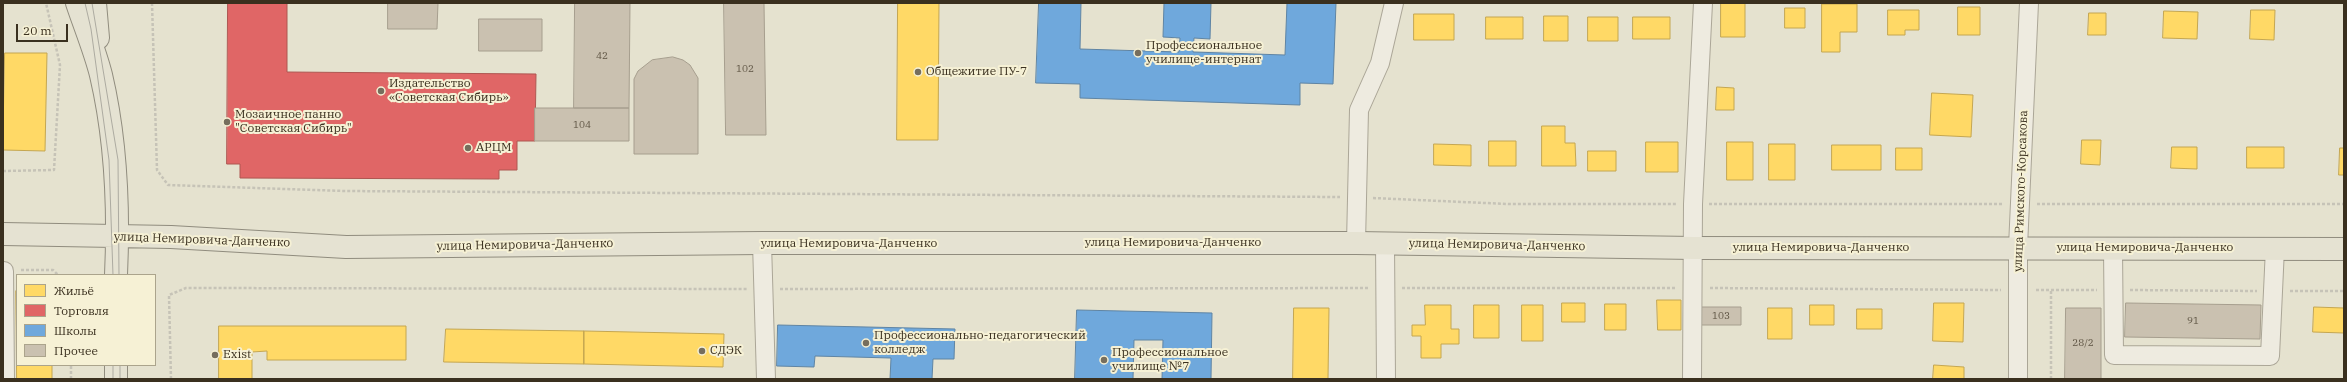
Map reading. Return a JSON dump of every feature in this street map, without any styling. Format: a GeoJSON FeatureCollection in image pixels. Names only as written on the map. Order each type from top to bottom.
{"type":"FeatureCollection","features":[{"type":"Feature","properties":{"kind":"main road"},"geometry":{"type":"LineString","coordinates":[[77,3],[101,73],[107,99],[114,160],[118,237],[116,274]]}},
{"type":"Feature","properties":{"kind":"main road"},"geometry":{"type":"LineString","coordinates":[[95,3],[101,73]]}},
{"type":"Feature","properties":{"kind":"main road","name":"улица Немировича-Данченко"},"geometry":{"type":"LineString","coordinates":[[3,234],[170,237],[346,247],[762,243],[1385,243],[1694,248],[2344,248]]}},
{"type":"Feature","properties":{"kind":"main road"},"geometry":{"type":"LineString","coordinates":[[116,366],[116,379]]}},
{"type":"Feature","properties":{"kind":"street"},"geometry":{"type":"LineString","coordinates":[[1356,243],[1360,110],[1380,63],[1394,3]]}},
{"type":"Feature","properties":{"kind":"street"},"geometry":{"type":"LineString","coordinates":[[1692,379],[1694,288],[1693,204],[1703,3]]}},
{"type":"Feature","properties":{"kind":"street","name":"улица Римского-Корсакова"},"geometry":{"type":"LineString","coordinates":[[2018,379],[2018,247],[2029,3]]}},
{"type":"Feature","properties":{"kind":"street"},"geometry":{"type":"LineString","coordinates":[[762,243],[766,379]]}},
{"type":"Feature","properties":{"kind":"street"},"geometry":{"type":"LineString","coordinates":[[1385,243],[1386,379]]}},
{"type":"Feature","properties":{"kind":"street"},"geometry":{"type":"LineString","coordinates":[[2113,248],[2114,355],[2262,356],[2270,356],[2275,248]]}},
{"type":"Feature","properties":{"kind":"street"},"geometry":{"type":"LineString","coordinates":[[4,271],[5,379]]}},
{"type":"Feature","properties":{"kind":"path"},"geometry":{"type":"LineString","coordinates":[[3,171],[54,170],[60,65],[46,3]]}},
{"type":"Feature","properties":{"kind":"path"},"geometry":{"type":"LineString","coordinates":[[152,3],[157,170],[168,185],[351,192],[1358,197],[1508,204],[2344,204]]}},
{"type":"Feature","properties":{"kind":"path"},"geometry":{"type":"LineString","coordinates":[[4,271],[53,270],[57,274]]}},
{"type":"Feature","properties":{"kind":"path"},"geometry":{"type":"LineString","coordinates":[[171,379],[169,295],[186,288],[1694,288],[2344,291]]}},
{"type":"Feature","properties":{"kind":"path"},"geometry":{"type":"LineString","coordinates":[[2051,290],[2051,379]]}},
{"type":"Feature","properties":{"kind":"path"},"geometry":{"type":"LineString","coordinates":[[71,366],[71,379]]}},
{"type":"Feature","properties":{"kind":"building: Жильё","name":"Общежитие ПУ-7"},"geometry":{"type":"Polygon","coordinates":[[[898,3],[939,3],[938,140],[897,140],[898,3]]]}},
{"type":"Feature","properties":{"kind":"building: Жильё"},"geometry":{"type":"Polygon","coordinates":[[[1721,3],[1745,3],[1745,37],[1721,37],[1721,3]]]}},
{"type":"Feature","properties":{"kind":"building: Жильё"},"geometry":{"type":"Polygon","coordinates":[[[1822,4],[1857,4],[1857,32],[1840,32],[1840,52],[1822,52],[1822,4]]]}},
{"type":"Feature","properties":{"kind":"building: Жильё"},"geometry":{"type":"Polygon","coordinates":[[[1958,7],[1980,7],[1980,35],[1958,35],[1958,7]]]}},
{"type":"Feature","properties":{"kind":"building: Жильё"},"geometry":{"type":"Polygon","coordinates":[[[1785,8],[1805,8],[1805,28],[1785,28],[1785,8]]]}},
{"type":"Feature","properties":{"kind":"building: Жильё"},"geometry":{"type":"Polygon","coordinates":[[[1888,10],[1919,10],[1919,30],[1905,30],[1905,35],[1888,35],[1888,10]]]}},
{"type":"Feature","properties":{"kind":"building: Жильё"},"geometry":{"type":"Polygon","coordinates":[[[2251,10],[2275,10],[2274,40],[2250,39],[2251,10]]]}},
{"type":"Feature","properties":{"kind":"building: Жильё"},"geometry":{"type":"Polygon","coordinates":[[[2164,11],[2198,12],[2197,39],[2163,38],[2164,11]]]}},
{"type":"Feature","properties":{"kind":"building: Жильё"},"geometry":{"type":"Polygon","coordinates":[[[2089,13],[2106,13],[2106,35],[2088,35],[2089,13]]]}},
{"type":"Feature","properties":{"kind":"building: Жильё"},"geometry":{"type":"Polygon","coordinates":[[[1414,14],[1454,14],[1454,40],[1414,40],[1414,14]]]}},
{"type":"Feature","properties":{"kind":"building: Жильё"},"geometry":{"type":"Polygon","coordinates":[[[1544,16],[1568,16],[1568,41],[1544,41],[1544,16]]]}},
{"type":"Feature","properties":{"kind":"building: Жильё"},"geometry":{"type":"Polygon","coordinates":[[[1486,17],[1523,17],[1523,39],[1486,39],[1486,17]]]}},
{"type":"Feature","properties":{"kind":"building: Жильё"},"geometry":{"type":"Polygon","coordinates":[[[1588,17],[1618,17],[1618,41],[1588,41],[1588,17]]]}},
{"type":"Feature","properties":{"kind":"building: Жильё"},"geometry":{"type":"Polygon","coordinates":[[[1633,17],[1670,17],[1670,39],[1633,39],[1633,17]]]}},
{"type":"Feature","properties":{"kind":"building: Жильё"},"geometry":{"type":"Polygon","coordinates":[[[5,53],[47,53],[45,151],[3,150],[5,53]]]}},
{"type":"Feature","properties":{"kind":"building: Жильё"},"geometry":{"type":"Polygon","coordinates":[[[1717,87],[1734,88],[1734,110],[1716,110],[1717,87]]]}},
{"type":"Feature","properties":{"kind":"building: Жильё"},"geometry":{"type":"Polygon","coordinates":[[[1932,93],[1973,95],[1971,137],[1930,135],[1932,93]]]}},
{"type":"Feature","properties":{"kind":"building: Жильё"},"geometry":{"type":"Polygon","coordinates":[[[1542,126],[1565,126],[1565,143],[1575,143],[1576,166],[1542,166],[1542,126]]]}},
{"type":"Feature","properties":{"kind":"building: Жильё"},"geometry":{"type":"Polygon","coordinates":[[[2082,140],[2101,140],[2100,165],[2081,164],[2082,140]]]}},
{"type":"Feature","properties":{"kind":"building: Жильё"},"geometry":{"type":"Polygon","coordinates":[[[1489,141],[1516,141],[1516,166],[1489,166],[1489,141]]]}},
{"type":"Feature","properties":{"kind":"building: Жильё"},"geometry":{"type":"Polygon","coordinates":[[[1646,142],[1678,142],[1678,172],[1646,172],[1646,142]]]}},
{"type":"Feature","properties":{"kind":"building: Жильё"},"geometry":{"type":"Polygon","coordinates":[[[1727,142],[1753,142],[1753,180],[1727,180],[1727,142]]]}},
{"type":"Feature","properties":{"kind":"building: Жильё"},"geometry":{"type":"Polygon","coordinates":[[[1434,144],[1471,145],[1471,166],[1434,165],[1434,144]]]}},
{"type":"Feature","properties":{"kind":"building: Жильё"},"geometry":{"type":"Polygon","coordinates":[[[1769,144],[1795,144],[1795,180],[1769,180],[1769,144]]]}},
{"type":"Feature","properties":{"kind":"building: Жильё"},"geometry":{"type":"Polygon","coordinates":[[[1832,145],[1881,145],[1881,170],[1832,170],[1832,145]]]}},
{"type":"Feature","properties":{"kind":"building: Жильё"},"geometry":{"type":"Polygon","coordinates":[[[2172,147],[2197,147],[2197,169],[2171,168],[2172,147]]]}},
{"type":"Feature","properties":{"kind":"building: Жильё"},"geometry":{"type":"Polygon","coordinates":[[[2247,147],[2284,147],[2284,168],[2247,168],[2247,147]]]}},
{"type":"Feature","properties":{"kind":"building: Жильё"},"geometry":{"type":"Polygon","coordinates":[[[1896,148],[1922,148],[1922,170],[1896,170],[1896,148]]]}},
{"type":"Feature","properties":{"kind":"building: Жильё"},"geometry":{"type":"Polygon","coordinates":[[[2340,148],[2344,148],[2344,175],[2339,175],[2340,148]]]}},
{"type":"Feature","properties":{"kind":"building: Жильё"},"geometry":{"type":"Polygon","coordinates":[[[1588,151],[1616,151],[1616,171],[1588,171],[1588,151]]]}},
{"type":"Feature","properties":{"kind":"building: Жильё"},"geometry":{"type":"Polygon","coordinates":[[[1657,300],[1681,300],[1681,330],[1658,330],[1657,300]]]}},
{"type":"Feature","properties":{"kind":"building: Жильё"},"geometry":{"type":"Polygon","coordinates":[[[1562,303],[1585,303],[1585,322],[1562,322],[1562,303]]]}},
{"type":"Feature","properties":{"kind":"building: Жильё"},"geometry":{"type":"Polygon","coordinates":[[[1934,303],[1964,303],[1963,342],[1933,341],[1934,303]]]}},
{"type":"Feature","properties":{"kind":"building: Жильё"},"geometry":{"type":"Polygon","coordinates":[[[1605,304],[1626,304],[1626,330],[1605,330],[1605,304]]]}},
{"type":"Feature","properties":{"kind":"building: Жильё"},"geometry":{"type":"Polygon","coordinates":[[[1425,305],[1451,305],[1451,329],[1459,329],[1459,344],[1441,344],[1441,358],[1421,358],[1421,336],[1412,336],[1412,325],[1425,325],[1425,305]]]}},
{"type":"Feature","properties":{"kind":"building: Жильё"},"geometry":{"type":"Polygon","coordinates":[[[1474,305],[1499,305],[1499,338],[1474,338],[1474,305]]]}},
{"type":"Feature","properties":{"kind":"building: Жильё"},"geometry":{"type":"Polygon","coordinates":[[[1522,305],[1543,305],[1543,341],[1522,341],[1522,305]]]}},
{"type":"Feature","properties":{"kind":"building: Жильё"},"geometry":{"type":"Polygon","coordinates":[[[1810,305],[1834,305],[1834,325],[1810,325],[1810,305]]]}},
{"type":"Feature","properties":{"kind":"building: Жильё"},"geometry":{"type":"Polygon","coordinates":[[[2314,307],[2344,308],[2344,333],[2313,332],[2314,307]]]}},
{"type":"Feature","properties":{"kind":"building: Жильё"},"geometry":{"type":"Polygon","coordinates":[[[1294,308],[1329,308],[1328,379],[1293,379],[1294,308]]]}},
{"type":"Feature","properties":{"kind":"building: Жильё"},"geometry":{"type":"Polygon","coordinates":[[[1768,308],[1792,308],[1792,339],[1768,339],[1768,308]]]}},
{"type":"Feature","properties":{"kind":"building: Жильё"},"geometry":{"type":"Polygon","coordinates":[[[1857,309],[1882,309],[1882,329],[1857,329],[1857,309]]]}},
{"type":"Feature","properties":{"kind":"building: Жильё"},"geometry":{"type":"Polygon","coordinates":[[[219,326],[406,326],[406,360],[267,360],[267,351],[252,352],[252,379],[219,379],[219,326]]]}},
{"type":"Feature","properties":{"kind":"building: Жильё"},"geometry":{"type":"Polygon","coordinates":[[[446,329],[584,331],[584,364],[444,362],[446,329]]]}},
{"type":"Feature","properties":{"kind":"building: Жильё"},"geometry":{"type":"Polygon","coordinates":[[[584,331],[724,334],[723,367],[584,364],[584,331]]]}},
{"type":"Feature","properties":{"kind":"building: Жильё"},"geometry":{"type":"Polygon","coordinates":[[[1934,365],[1964,367],[1964,379],[1933,379],[1934,365]]]}},
{"type":"Feature","properties":{"kind":"building: Жильё"},"geometry":{"type":"Polygon","coordinates":[[[17,366],[52,366],[52,379],[17,379],[17,366]]]}},
{"type":"Feature","properties":{"kind":"building: Торговля","name":"Издательство «Советская Сибирь»"},"geometry":{"type":"Polygon","coordinates":[[[228,3],[287,3],[287,72],[536,74],[535,141],[517,141],[517,170],[499,170],[499,179],[240,178],[240,164],[227,164],[228,3]]]}},
{"type":"Feature","properties":{"kind":"building: Школы","name":"Профессиональное училище-интернат"},"geometry":{"type":"Polygon","coordinates":[[[1039,3],[1081,3],[1080,49],[1179,52],[1180,38],[1163,37],[1164,3],[1211,3],[1210,39],[1194,38],[1193,52],[1285,55],[1287,3],[1336,3],[1333,84],[1300,83],[1300,105],[1080,98],[1080,84],[1036,83],[1039,3]]]}},
{"type":"Feature","properties":{"kind":"building: Школы","name":"Профессиональное училище №7"},"geometry":{"type":"Polygon","coordinates":[[[1077,310],[1212,313],[1211,379],[1162,379],[1163,340],[1134,340],[1133,379],[1075,379],[1077,310]]]}},
{"type":"Feature","properties":{"kind":"building: Школы","name":"Профессионально-педагогический колледж"},"geometry":{"type":"Polygon","coordinates":[[[778,325],[955,329],[954,359],[933,359],[932,379],[890,379],[891,358],[815,356],[814,367],[777,366],[778,325]]]}},
{"type":"Feature","properties":{"kind":"building: Прочее"},"geometry":{"type":"Polygon","coordinates":[[[388,3],[438,3],[437,29],[388,29],[388,3]]]}},
{"type":"Feature","properties":{"kind":"building: Прочее"},"geometry":{"type":"Polygon","coordinates":[[[575,3],[630,3],[629,108],[574,108],[575,3]]]}},
{"type":"Feature","properties":{"kind":"building: Прочее"},"geometry":{"type":"Polygon","coordinates":[[[724,3],[764,3],[766,135],[726,135],[724,3]]]}},
{"type":"Feature","properties":{"kind":"building: Прочее"},"geometry":{"type":"Polygon","coordinates":[[[479,19],[542,19],[542,51],[479,51],[479,19]]]}},
{"type":"Feature","properties":{"kind":"building: Прочее"},"geometry":{"type":"Polygon","coordinates":[[[673,57],[683,60],[690,65],[698,78],[698,154],[634,154],[634,79],[638,71],[652,60],[673,57]]]}},
{"type":"Feature","properties":{"kind":"building: Прочее"},"geometry":{"type":"Polygon","coordinates":[[[535,108],[629,108],[629,141],[535,141],[535,108]]]}},
{"type":"Feature","properties":{"kind":"building: Прочее"},"geometry":{"type":"Polygon","coordinates":[[[2126,303],[2261,305],[2260,339],[2125,337],[2126,303]]]}},
{"type":"Feature","properties":{"kind":"building: Прочее"},"geometry":{"type":"Polygon","coordinates":[[[1701,307],[1741,307],[1741,325],[1701,325],[1701,307]]]}},
{"type":"Feature","properties":{"kind":"building: Прочее"},"geometry":{"type":"Polygon","coordinates":[[[2066,308],[2101,308],[2101,379],[2065,379],[2066,308]]]}},
{"type":"Feature","properties":{"kind":"tram line"},"geometry":{"type":"LineString","coordinates":[[85,3],[91,29],[109,160],[113,274]]}},
{"type":"Feature","properties":{"kind":"tram line"},"geometry":{"type":"LineString","coordinates":[[92,3],[118,160],[119,274]]}},
{"type":"Feature","properties":{"kind":"tram line"},"geometry":{"type":"LineString","coordinates":[[113,366],[113,379]]}},
{"type":"Feature","properties":{"kind":"tram line"},"geometry":{"type":"LineString","coordinates":[[120,366],[120,379]]}},
{"type":"Feature","properties":{"kind":"place","name":"Профессиональное училище-интернат"},"geometry":{"type":"Point","coordinates":[1138,53]}},
{"type":"Feature","properties":{"kind":"place","name":"Общежитие ПУ-7"},"geometry":{"type":"Point","coordinates":[918,72]}},
{"type":"Feature","properties":{"kind":"place","name":"Издательство «Советская Сибирь»"},"geometry":{"type":"Point","coordinates":[381,91]}},
{"type":"Feature","properties":{"kind":"place","name":"Мозаичное панно \"Советская Сибирь\""},"geometry":{"type":"Point","coordinates":[227,122]}},
{"type":"Feature","properties":{"kind":"place","name":"АРЦМ"},"geometry":{"type":"Point","coordinates":[468,148]}},
{"type":"Feature","properties":{"kind":"place","name":"Профессионально-педагогический колледж"},"geometry":{"type":"Point","coordinates":[866,343]}},
{"type":"Feature","properties":{"kind":"place","name":"СДЭК"},"geometry":{"type":"Point","coordinates":[702,351]}},
{"type":"Feature","properties":{"kind":"place","name":"Exist"},"geometry":{"type":"Point","coordinates":[215,355]}},
{"type":"Feature","properties":{"kind":"place","name":"Профессиональное училище №7"},"geometry":{"type":"Point","coordinates":[1104,360]}}]}
